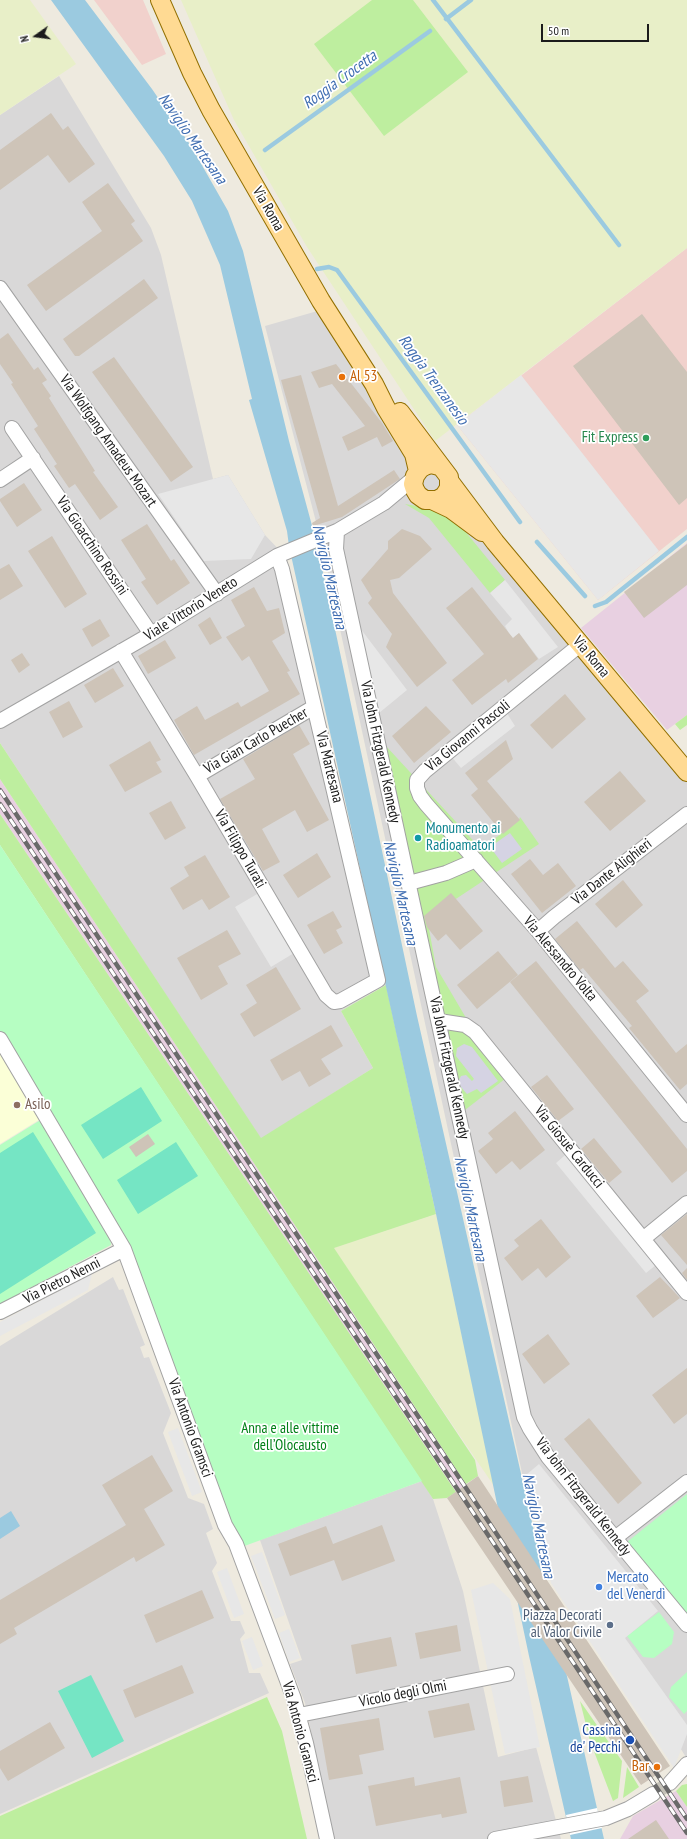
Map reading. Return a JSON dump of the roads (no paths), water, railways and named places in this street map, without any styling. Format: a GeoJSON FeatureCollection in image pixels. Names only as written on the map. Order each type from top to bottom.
{"type":"FeatureCollection","features":[{"type":"Feature","properties":{"kind":"main road","name":"Via Roma"},"geometry":{"type":"LineString","coordinates":[[160,0],[192,73],[215,117],[321,301],[374,384],[386,408],[414,454],[416,474],[414,487],[427,499],[457,513],[495,542]]}},
{"type":"Feature","properties":{"kind":"main road","name":"Via Roma"},"geometry":{"type":"LineString","coordinates":[[374,384],[405,417],[439,466],[446,472],[450,482],[495,542],[687,772]]}},
{"type":"Feature","properties":{"kind":"main road"},"geometry":{"type":"LineString","coordinates":[[416,474],[428,465],[439,466]]}},
{"type":"Feature","properties":{"kind":"main road"},"geometry":{"type":"LineString","coordinates":[[427,499],[444,496],[449,488],[450,482]]}},
{"type":"Feature","properties":{"kind":"street","name":"Via Wolfgang Amadeus Mozart"},"geometry":{"type":"LineString","coordinates":[[2,294],[217,594]]}},
{"type":"Feature","properties":{"kind":"street","name":"Via Gioacchino Rossini"},"geometry":{"type":"LineString","coordinates":[[12,428],[151,634]]}},
{"type":"Feature","properties":{"kind":"street"},"geometry":{"type":"LineString","coordinates":[[0,480],[33,458]]}},
{"type":"Feature","properties":{"kind":"street","name":"Viale Vittorio Veneto"},"geometry":{"type":"LineString","coordinates":[[0,721],[121,652],[283,553],[337,531],[384,503],[416,474]]}},
{"type":"Feature","properties":{"kind":"street","name":"Viale Vittorio Veneto"},"geometry":{"type":"LineString","coordinates":[[384,503],[405,497],[427,499]]}},
{"type":"Feature","properties":{"kind":"street","name":"Via John Fitzgerald Kennedy"},"geometry":{"type":"LineString","coordinates":[[337,531],[336,549],[524,1417],[548,1457],[687,1626]]}},
{"type":"Feature","properties":{"kind":"street","name":"Via Martesana"},"geometry":{"type":"LineString","coordinates":[[283,553],[282,569],[378,980]]}},
{"type":"Feature","properties":{"kind":"street","name":"Via Giovanni Pascoli"},"geometry":{"type":"LineString","coordinates":[[476,860],[422,799],[418,792],[417,780],[425,771],[581,644]]}},
{"type":"Feature","properties":{"kind":"street","name":"Via Filippo Turati"},"geometry":{"type":"LineString","coordinates":[[121,652],[197,776],[328,998],[334,1002],[340,1001],[378,980]]}},
{"type":"Feature","properties":{"kind":"street","name":"Via Gian Carlo Puecher"},"geometry":{"type":"LineString","coordinates":[[197,776],[314,707]]}},
{"type":"Feature","properties":{"kind":"street","name":"Via Dante Alighieri"},"geometry":{"type":"LineString","coordinates":[[538,932],[554,917],[687,814]]}},
{"type":"Feature","properties":{"kind":"street"},"geometry":{"type":"LineString","coordinates":[[409,883],[446,873],[476,860]]}},
{"type":"Feature","properties":{"kind":"street","name":"Via Alessandro Volta"},"geometry":{"type":"LineString","coordinates":[[476,860],[684,1106]]}},
{"type":"Feature","properties":{"kind":"street","name":"Via Giosuè Carducci"},"geometry":{"type":"LineString","coordinates":[[439,1021],[465,1025],[475,1032],[687,1293]]}},
{"type":"Feature","properties":{"kind":"street","name":"Via Antonio Gramsci"},"geometry":{"type":"LineString","coordinates":[[0,1039],[124,1249],[299,1715],[327,1839]]}},
{"type":"Feature","properties":{"kind":"street"},"geometry":{"type":"LineString","coordinates":[[643,1239],[687,1203]]}},
{"type":"Feature","properties":{"kind":"street","name":"Via Pietro Nenni"},"geometry":{"type":"LineString","coordinates":[[0,1312],[124,1249]]}},
{"type":"Feature","properties":{"kind":"street"},"geometry":{"type":"LineString","coordinates":[[615,1538],[687,1482]]}},
{"type":"Feature","properties":{"kind":"street","name":"Vicolo degli Olmi"},"geometry":{"type":"LineString","coordinates":[[299,1715],[507,1674]]}},
{"type":"Feature","properties":{"kind":"street"},"geometry":{"type":"LineString","coordinates":[[670,1782],[687,1764]]}},
{"type":"Feature","properties":{"kind":"street"},"geometry":{"type":"LineString","coordinates":[[495,1839],[599,1819],[628,1809],[653,1794]]}},
{"type":"Feature","properties":{"kind":"water"},"geometry":{"type":"Polygon","coordinates":[[[51,0],[85,0],[152,89],[191,146],[228,211],[243,251],[289,441],[317,544],[417,1016],[604,1839],[571,1839],[529,1656],[436,1214],[289,546],[287,531],[249,400],[252,399],[220,265],[192,201],[164,156],[51,0]]]}},
{"type":"Feature","properties":{"kind":"water"},"geometry":{"type":"Polygon","coordinates":[[[11,1511],[20,1526],[0,1539],[0,1518],[11,1511]]]}},
{"type":"Feature","properties":{"kind":"waterway"},"geometry":{"type":"LineString","coordinates":[[433,0],[619,245]]}},
{"type":"Feature","properties":{"kind":"waterway","name":"Roggia Crocetta"},"geometry":{"type":"LineString","coordinates":[[446,19],[471,0]]}},
{"type":"Feature","properties":{"kind":"waterway","name":"Roggia Crocetta"},"geometry":{"type":"LineString","coordinates":[[265,150],[430,31]]}},
{"type":"Feature","properties":{"kind":"waterway","name":"Roggia Trenzanesio"},"geometry":{"type":"LineString","coordinates":[[317,269],[329,267],[337,270],[520,522]]}},
{"type":"Feature","properties":{"kind":"waterway","name":"Roggia Trenzanesio"},"geometry":{"type":"LineString","coordinates":[[595,606],[606,602],[687,537]]}},
{"type":"Feature","properties":{"kind":"waterway","name":"Roggia Trenzanesio"},"geometry":{"type":"LineString","coordinates":[[537,542],[585,596]]}},
{"type":"Feature","properties":{"kind":"tunnel"},"geometry":{"type":"LineString","coordinates":[[653,1794],[670,1783]]}},
{"type":"Feature","properties":{"kind":"railway"},"geometry":{"type":"LineString","coordinates":[[0,790],[687,1819]]}},
{"type":"Feature","properties":{"kind":"railway"},"geometry":{"type":"LineString","coordinates":[[0,804],[687,1833]]}},
{"type":"Feature","properties":{"kind":"place","name":"Al 53"},"geometry":{"type":"Point","coordinates":[342,377]}},
{"type":"Feature","properties":{"kind":"place","name":"Fit Express"},"geometry":{"type":"Point","coordinates":[646,438]}},
{"type":"Feature","properties":{"kind":"place","name":"Monumento ai Radioamatori"},"geometry":{"type":"Point","coordinates":[418,838]}},
{"type":"Feature","properties":{"kind":"place","name":"Asilo"},"geometry":{"type":"Point","coordinates":[17,1105]}},
{"type":"Feature","properties":{"kind":"place","name":"Mercato del Venerdì"},"geometry":{"type":"Point","coordinates":[599,1587]}},
{"type":"Feature","properties":{"kind":"place","name":"Piazza Decorati al Valor Civile"},"geometry":{"type":"Point","coordinates":[610,1625]}},
{"type":"Feature","properties":{"kind":"place","name":"Cassina de' Pecchi"},"geometry":{"type":"Point","coordinates":[630,1740]}},
{"type":"Feature","properties":{"kind":"place","name":"Bar"},"geometry":{"type":"Point","coordinates":[657,1767]}},
{"type":"Feature","properties":{"kind":"water label","name":"Naviglio Martesana"},"geometry":{"type":"Point","coordinates":[192,139]}},
{"type":"Feature","properties":{"kind":"water label","name":"Naviglio Martesana"},"geometry":{"type":"Point","coordinates":[329,577]}},
{"type":"Feature","properties":{"kind":"water label","name":"Naviglio Martesana"},"geometry":{"type":"Point","coordinates":[400,893]}},
{"type":"Feature","properties":{"kind":"water label","name":"Naviglio Martesana"},"geometry":{"type":"Point","coordinates":[470,1209]}},
{"type":"Feature","properties":{"kind":"water label","name":"Naviglio Martesana"},"geometry":{"type":"Point","coordinates":[538,1526]}},
{"type":"Feature","properties":{"kind":"park label","name":"Anna e alle vittime dell’Olocausto"},"geometry":{"type":"Point","coordinates":[290,1438]}}]}
